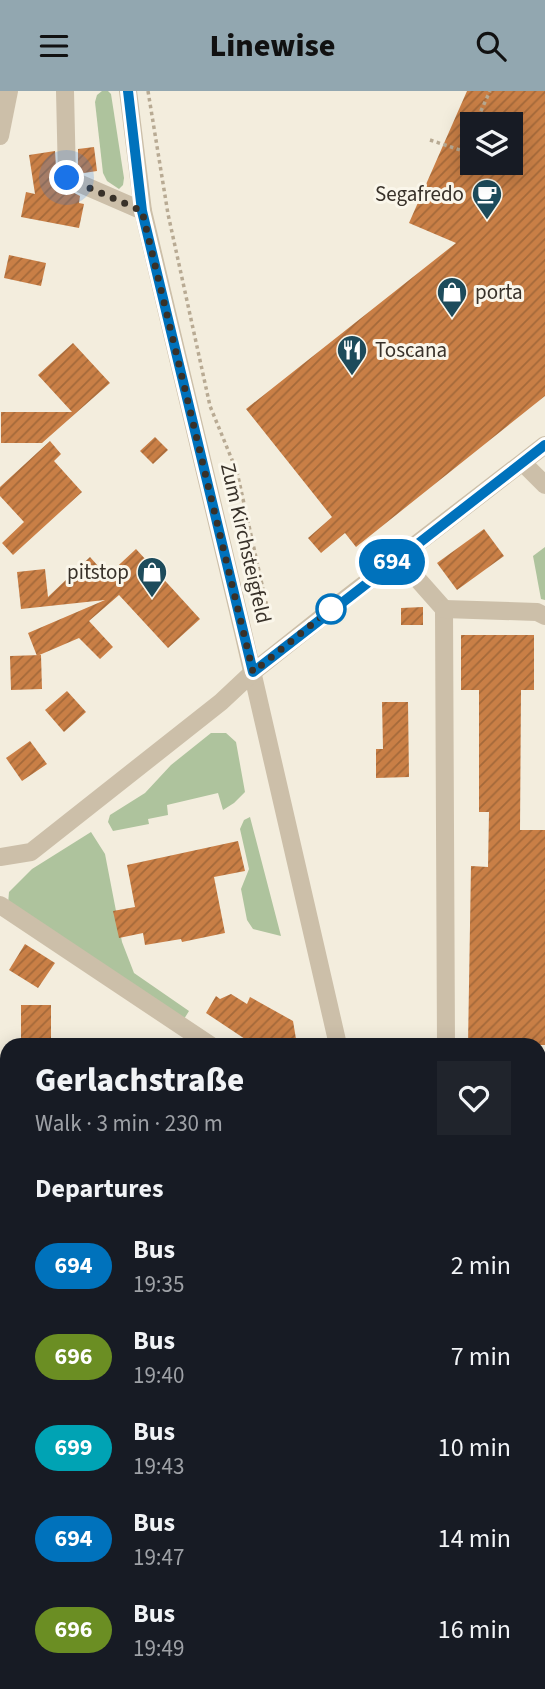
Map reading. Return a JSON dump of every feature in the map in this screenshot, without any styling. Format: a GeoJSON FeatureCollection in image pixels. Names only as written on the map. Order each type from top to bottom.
{"type":"FeatureCollection","features":[{"type":"Feature","properties":{"kind":"street"},"geometry":{"type":"LineString","coordinates":[[0,136],[9,91]]}},
{"type":"Feature","properties":{"kind":"street"},"geometry":{"type":"LineString","coordinates":[[65,91],[67,178],[142,211]]}},
{"type":"Feature","properties":{"kind":"street","name":"Zum Kirchsteigfeld"},"geometry":{"type":"LineString","coordinates":[[128,91],[142,211],[253,672],[336,1038]]}},
{"type":"Feature","properties":{"kind":"street"},"geometry":{"type":"LineString","coordinates":[[0,857],[31,852],[398,557],[545,445]]}},
{"type":"Feature","properties":{"kind":"street"},"geometry":{"type":"LineString","coordinates":[[523,463],[545,485]]}},
{"type":"Feature","properties":{"kind":"street"},"geometry":{"type":"LineString","coordinates":[[398,557],[444,609],[446,1038]]}},
{"type":"Feature","properties":{"kind":"street"},"geometry":{"type":"LineString","coordinates":[[444,609],[537,612],[545,616]]}},
{"type":"Feature","properties":{"kind":"street"},"geometry":{"type":"LineString","coordinates":[[0,905],[200,1038]]}},
{"type":"Feature","properties":{"kind":"path"},"geometry":{"type":"LineString","coordinates":[[148,91],[168,214],[210,406],[237,472],[267,607]]}},
{"type":"Feature","properties":{"kind":"path"},"geometry":{"type":"LineString","coordinates":[[480,112],[490,91]]}},
{"type":"Feature","properties":{"kind":"path"},"geometry":{"type":"LineString","coordinates":[[430,140],[460,150]]}},
{"type":"Feature","properties":{"kind":"green space"},"geometry":{"type":"Polygon","coordinates":[[[102,91],[111,94],[124,178],[119,189],[107,181],[103,173],[95,102],[102,91]]]}},
{"type":"Feature","properties":{"kind":"green space"},"geometry":{"type":"Polygon","coordinates":[[[545,547],[545,600],[541,599],[533,556],[545,547]]]}},
{"type":"Feature","properties":{"kind":"green space"},"geometry":{"type":"Polygon","coordinates":[[[211,733],[226,733],[236,742],[245,792],[234,803],[223,810],[218,793],[167,805],[168,815],[148,819],[149,824],[113,831],[108,822],[110,815],[145,793],[171,765],[211,733]]]}},
{"type":"Feature","properties":{"kind":"green space"},"geometry":{"type":"Polygon","coordinates":[[[250,817],[281,936],[253,929],[247,920],[241,889],[249,869],[240,829],[244,820],[250,817]]]}},
{"type":"Feature","properties":{"kind":"green space"},"geometry":{"type":"Polygon","coordinates":[[[91,832],[105,854],[122,942],[134,973],[189,1011],[184,1019],[8,904],[9,892],[32,869],[91,832]]]}},
{"type":"Feature","properties":{"kind":"building","name":"porta"},"geometry":{"type":"Polygon","coordinates":[[[467,91],[545,91],[545,396],[356,547],[345,533],[321,553],[308,538],[332,517],[246,409],[456,243],[409,223],[467,91]]]}},
{"type":"Feature","properties":{"kind":"building"},"geometry":{"type":"Polygon","coordinates":[[[94,147],[97,171],[84,173],[78,170],[78,149],[94,147]]]}},
{"type":"Feature","properties":{"kind":"building"},"geometry":{"type":"Polygon","coordinates":[[[55,151],[57,184],[80,196],[79,203],[84,204],[79,228],[21,217],[26,192],[35,194],[29,155],[55,151]]]}},
{"type":"Feature","properties":{"kind":"building"},"geometry":{"type":"Polygon","coordinates":[[[9,255],[46,263],[41,286],[4,278],[9,255]]]}},
{"type":"Feature","properties":{"kind":"building"},"geometry":{"type":"Polygon","coordinates":[[[73,343],[110,383],[42,443],[1,443],[1,412],[72,412],[38,375],[73,343]]]}},
{"type":"Feature","properties":{"kind":"building"},"geometry":{"type":"Polygon","coordinates":[[[155,437],[168,450],[153,464],[140,451],[155,437]]]}},
{"type":"Feature","properties":{"kind":"building"},"geometry":{"type":"Polygon","coordinates":[[[50,441],[61,454],[54,461],[82,492],[13,555],[2,543],[24,522],[0,496],[0,487],[50,441]]]}},
{"type":"Feature","properties":{"kind":"building"},"geometry":{"type":"Polygon","coordinates":[[[484,529],[504,556],[457,590],[437,563],[484,529]]]}},
{"type":"Feature","properties":{"kind":"building"},"geometry":{"type":"Polygon","coordinates":[[[136,549],[200,619],[168,648],[119,595],[89,621],[113,647],[100,659],[79,638],[37,656],[28,633],[105,600],[21,609],[17,572],[45,569],[48,597],[90,557],[107,576],[136,549]]]}},
{"type":"Feature","properties":{"kind":"building"},"geometry":{"type":"Polygon","coordinates":[[[423,607],[423,625],[401,625],[401,608],[423,607]]]}},
{"type":"Feature","properties":{"kind":"building"},"geometry":{"type":"Polygon","coordinates":[[[461,635],[534,635],[534,690],[521,690],[520,830],[545,830],[545,1038],[468,1038],[471,866],[488,867],[489,812],[479,812],[479,690],[461,690],[461,635]]]}},
{"type":"Feature","properties":{"kind":"building"},"geometry":{"type":"Polygon","coordinates":[[[41,655],[42,689],[11,690],[10,656],[41,655]]]}},
{"type":"Feature","properties":{"kind":"building"},"geometry":{"type":"Polygon","coordinates":[[[67,691],[86,712],[64,732],[45,710],[67,691]]]}},
{"type":"Feature","properties":{"kind":"building"},"geometry":{"type":"Polygon","coordinates":[[[382,702],[408,702],[409,777],[376,778],[376,749],[383,749],[382,702]]]}},
{"type":"Feature","properties":{"kind":"building"},"geometry":{"type":"Polygon","coordinates":[[[30,741],[47,764],[22,781],[6,758],[30,741]]]}},
{"type":"Feature","properties":{"kind":"building"},"geometry":{"type":"Polygon","coordinates":[[[238,841],[245,871],[214,877],[225,933],[182,942],[181,939],[145,945],[143,933],[119,938],[113,911],[135,907],[127,865],[238,841]]]}},
{"type":"Feature","properties":{"kind":"building"},"geometry":{"type":"Polygon","coordinates":[[[25,944],[55,963],[38,988],[9,970],[25,944]]]}},
{"type":"Feature","properties":{"kind":"building"},"geometry":{"type":"Polygon","coordinates":[[[231,994],[247,1004],[250,997],[293,1021],[296,1038],[244,1038],[206,1013],[216,996],[220,999],[231,994]]]}},
{"type":"Feature","properties":{"kind":"building"},"geometry":{"type":"Polygon","coordinates":[[[21,1005],[51,1005],[51,1038],[21,1038],[21,1005]]]}},
{"type":"Feature","properties":{"kind":"bus line","name":"694"},"geometry":{"type":"LineString","coordinates":[[128,91],[142,211],[253,672],[545,445]]}},
{"type":"Feature","properties":{"kind":"place","name":"Segafredo"},"geometry":{"type":"Point","coordinates":[487,221]}},
{"type":"Feature","properties":{"kind":"place","name":"porta"},"geometry":{"type":"Point","coordinates":[452,319]}},
{"type":"Feature","properties":{"kind":"place","name":"Toscana"},"geometry":{"type":"Point","coordinates":[352,377]}},
{"type":"Feature","properties":{"kind":"place","name":"pitstop"},"geometry":{"type":"Point","coordinates":[152,599]}},
{"type":"Feature","properties":{"kind":"route"},"geometry":{"type":"LineString","coordinates":[[67,178],[142,211],[253,672],[331,609]]}}]}
